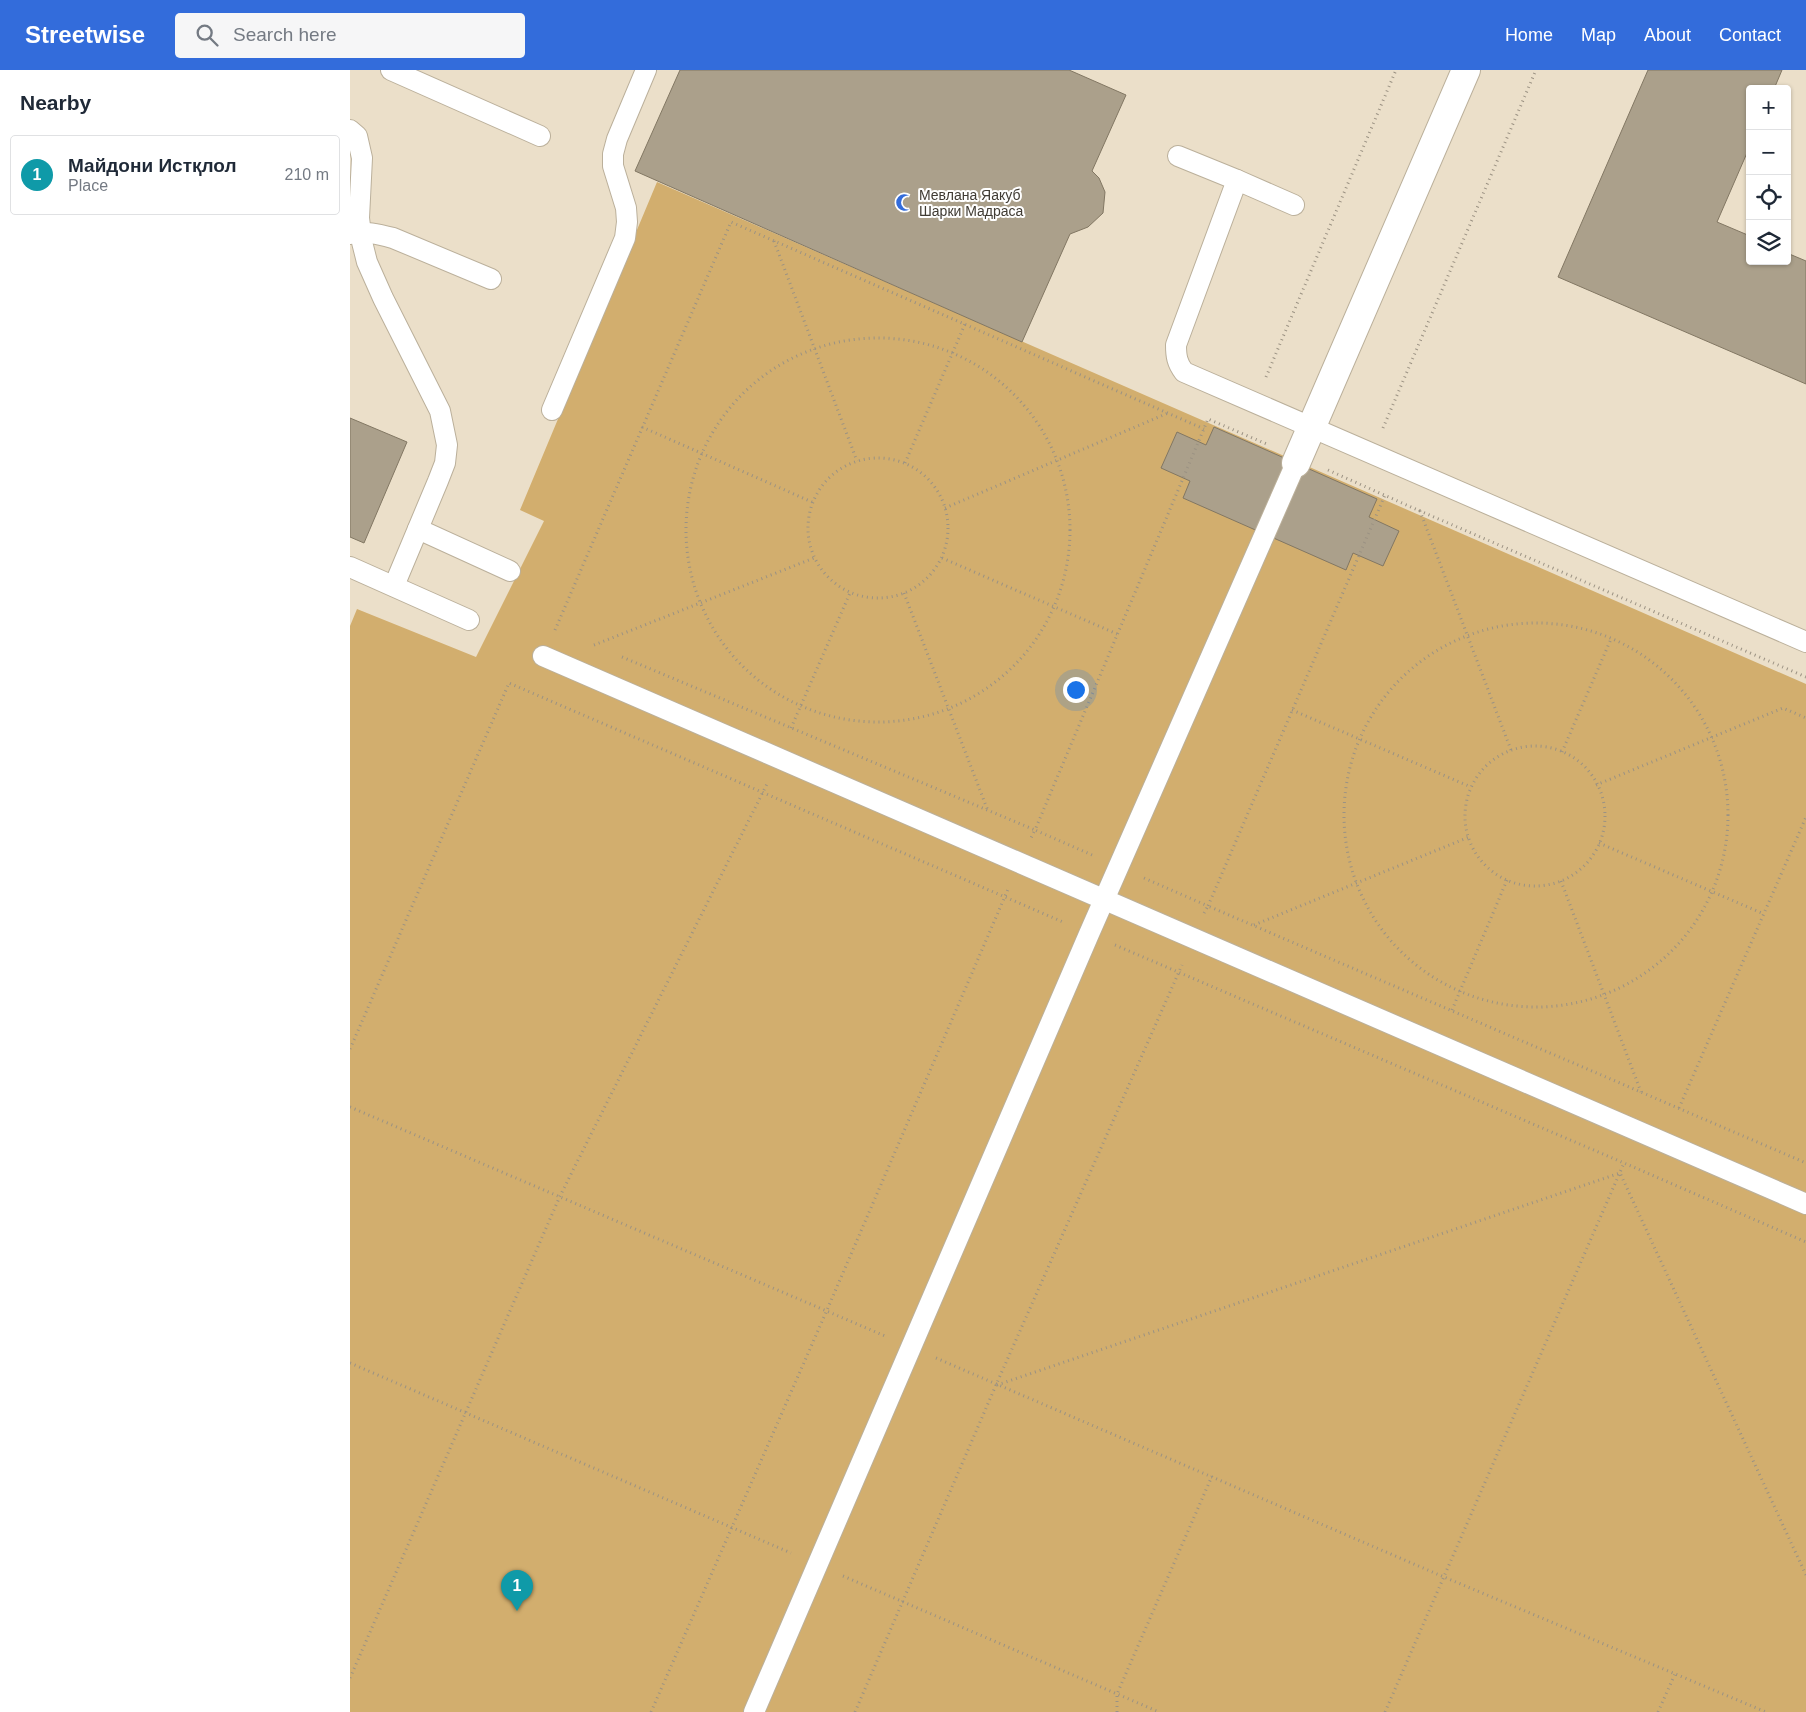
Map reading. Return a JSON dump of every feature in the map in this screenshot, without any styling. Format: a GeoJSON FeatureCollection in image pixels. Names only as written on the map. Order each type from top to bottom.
{"type":"FeatureCollection","features":[{"type":"Feature","properties":{"kind":"street"},"geometry":{"type":"LineString","coordinates":[[1296,463],[1466,70]]}},
{"type":"Feature","properties":{"kind":"lane"},"geometry":{"type":"LineString","coordinates":[[391,70],[540,136]]}},
{"type":"Feature","properties":{"kind":"lane"},"geometry":{"type":"LineString","coordinates":[[552,410],[625,238],[628,222],[626,208],[614,166],[613,154],[617,139],[646,70]]}},
{"type":"Feature","properties":{"kind":"lane"},"geometry":{"type":"LineString","coordinates":[[350,130],[356,136],[362,158],[359,218],[355,233],[383,298],[437,403],[447,445],[445,463],[394,586]]}},
{"type":"Feature","properties":{"kind":"lane"},"geometry":{"type":"LineString","coordinates":[[1178,156],[1294,205]]}},
{"type":"Feature","properties":{"kind":"lane"},"geometry":{"type":"LineString","coordinates":[[1237,180],[1176,345],[1176,356],[1179,366],[1184,372],[1806,642]]}},
{"type":"Feature","properties":{"kind":"lane"},"geometry":{"type":"LineString","coordinates":[[355,233],[377,234],[393,238],[491,279]]}},
{"type":"Feature","properties":{"kind":"lane"},"geometry":{"type":"LineString","coordinates":[[754,1712],[1105,899],[1296,463]]}},
{"type":"Feature","properties":{"kind":"lane"},"geometry":{"type":"LineString","coordinates":[[418,529],[510,571]]}},
{"type":"Feature","properties":{"kind":"lane"},"geometry":{"type":"LineString","coordinates":[[350,567],[469,620]]}},
{"type":"Feature","properties":{"kind":"lane"},"geometry":{"type":"LineString","coordinates":[[543,656],[1806,1204]]}},
{"type":"Feature","properties":{"kind":"path"},"geometry":{"type":"LineString","coordinates":[[1243,434],[1396,70]]}},
{"type":"Feature","properties":{"kind":"path"},"geometry":{"type":"LineString","coordinates":[[1372,454],[1536,70]]}},
{"type":"Feature","properties":{"kind":"path"},"geometry":{"type":"LineString","coordinates":[[543,656],[731,222],[1204,429],[1035,830],[651,1712]]}},
{"type":"Feature","properties":{"kind":"path"},"geometry":{"type":"LineString","coordinates":[[774,241],[858,461]]}},
{"type":"Feature","properties":{"kind":"path"},"geometry":{"type":"LineString","coordinates":[[905,463],[965,324]]}},
{"type":"Feature","properties":{"kind":"path"},"geometry":{"type":"LineString","coordinates":[[877,338],[909,340],[940,348],[952,354],[969,361],[996,378],[1020,400],[1039,425],[1057,460],[1065,483],[1070,514],[1070,546],[1065,577],[1055,607],[1040,635],[1020,660],[997,682],[971,699],[910,720],[879,722],[848,720],[816,712],[787,699],[760,682],[737,660],[717,636],[700,603],[692,578],[686,546],[686,515],[691,483],[701,453],[716,425],[759,379],[785,361],[815,348],[846,341],[877,338]]}},
{"type":"Feature","properties":{"kind":"path"},"geometry":{"type":"LineString","coordinates":[[945,508],[1169,413]]}},
{"type":"Feature","properties":{"kind":"path"},"geometry":{"type":"LineString","coordinates":[[642,428],[812,502]]}},
{"type":"Feature","properties":{"kind":"path"},"geometry":{"type":"LineString","coordinates":[[870,458],[888,458],[905,463],[921,473],[934,486],[945,508],[948,520],[947,538],[942,558],[933,572],[920,585],[904,594],[886,598],[867,598],[850,593],[834,583],[821,570],[814,558],[807,536],[808,518],[812,502],[822,485],[835,472],[858,461],[870,458]]}},
{"type":"Feature","properties":{"kind":"path"},"geometry":{"type":"LineString","coordinates":[[856,1712],[996,1385],[1179,974],[1385,495]]}},
{"type":"Feature","properties":{"kind":"path"},"geometry":{"type":"LineString","coordinates":[[1511,750],[1420,510],[1806,677]]}},
{"type":"Feature","properties":{"kind":"path"},"geometry":{"type":"LineString","coordinates":[[594,645],[814,558]]}},
{"type":"Feature","properties":{"kind":"path"},"geometry":{"type":"LineString","coordinates":[[942,558],[1117,634]]}},
{"type":"Feature","properties":{"kind":"path"},"geometry":{"type":"LineString","coordinates":[[792,728],[850,593]]}},
{"type":"Feature","properties":{"kind":"path"},"geometry":{"type":"LineString","coordinates":[[904,594],[988,811]]}},
{"type":"Feature","properties":{"kind":"path"},"geometry":{"type":"LineString","coordinates":[[1535,623],[1566,626],[1598,633],[1611,639],[1627,646],[1654,663],[1677,685],[1697,710],[1712,737],[1723,768],[1728,807],[1728,831],[1723,862],[1713,892],[1698,920],[1678,945],[1655,967],[1628,984],[1604,995],[1568,1005],[1536,1008],[1504,1005],[1474,997],[1444,985],[1418,967],[1394,946],[1375,921],[1359,893],[1349,863],[1343,831],[1343,800],[1348,768],[1358,739],[1374,710],[1393,685],[1416,663],[1443,646],[1468,635],[1503,625],[1535,623]]}},
{"type":"Feature","properties":{"kind":"path"},"geometry":{"type":"LineString","coordinates":[[556,629],[563,632]]}},
{"type":"Feature","properties":{"kind":"path"},"geometry":{"type":"LineString","coordinates":[[1562,752],[1611,639]]}},
{"type":"Feature","properties":{"kind":"path"},"geometry":{"type":"LineString","coordinates":[[586,642],[603,649]]}},
{"type":"Feature","properties":{"kind":"path"},"geometry":{"type":"LineString","coordinates":[[621,656],[1035,830],[1806,1163]]}},
{"type":"Feature","properties":{"kind":"path"},"geometry":{"type":"LineString","coordinates":[[350,1049],[509,683],[1006,896],[1179,974],[1806,1242]]}},
{"type":"Feature","properties":{"kind":"path"},"geometry":{"type":"LineString","coordinates":[[1596,785],[1783,708],[1806,718]]}},
{"type":"Feature","properties":{"kind":"path"},"geometry":{"type":"LineString","coordinates":[[1292,710],[1471,787]]}},
{"type":"Feature","properties":{"kind":"path"},"geometry":{"type":"LineString","coordinates":[[1526,747],[1545,747],[1562,752],[1578,761],[1591,774],[1600,790],[1604,808],[1604,826],[1599,843],[1590,859],[1577,872],[1561,881],[1543,885],[1525,885],[1507,880],[1492,871],[1479,858],[1468,837],[1465,806],[1471,787],[1480,773],[1493,760],[1511,750],[1526,747]]}},
{"type":"Feature","properties":{"kind":"path"},"geometry":{"type":"LineString","coordinates":[[350,1678],[560,1196],[764,792],[779,758]]}},
{"type":"Feature","properties":{"kind":"path"},"geometry":{"type":"LineString","coordinates":[[1679,1108],[1806,817]]}},
{"type":"Feature","properties":{"kind":"path"},"geometry":{"type":"LineString","coordinates":[[1253,925],[1468,837]]}},
{"type":"Feature","properties":{"kind":"path"},"geometry":{"type":"LineString","coordinates":[[1599,843],[1764,914]]}},
{"type":"Feature","properties":{"kind":"path"},"geometry":{"type":"LineString","coordinates":[[1452,1010],[1507,880]]}},
{"type":"Feature","properties":{"kind":"path"},"geometry":{"type":"LineString","coordinates":[[1561,881],[1641,1092]]}},
{"type":"Feature","properties":{"kind":"path"},"geometry":{"type":"LineString","coordinates":[[350,1107],[827,1310],[996,1385],[1444,1577],[1766,1712]]}},
{"type":"Feature","properties":{"kind":"path"},"geometry":{"type":"LineString","coordinates":[[1385,1712],[1624,1163]]}},
{"type":"Feature","properties":{"kind":"path"},"geometry":{"type":"LineString","coordinates":[[996,1385],[1620,1173]]}},
{"type":"Feature","properties":{"kind":"path"},"geometry":{"type":"LineString","coordinates":[[1620,1173],[1806,1575]]}},
{"type":"Feature","properties":{"kind":"path"},"geometry":{"type":"LineString","coordinates":[[350,1363],[1159,1712]]}},
{"type":"Feature","properties":{"kind":"path"},"geometry":{"type":"LineString","coordinates":[[1117,1712],[1117,1694],[1212,1476]]}},
{"type":"Feature","properties":{"kind":"path"},"geometry":{"type":"LineString","coordinates":[[1658,1712],[1675,1674]]}},
{"type":"Feature","properties":{"kind":"shaded area"},"geometry":{"type":"Polygon","coordinates":[[[657,182],[1806,684],[1806,1712],[350,1712],[350,626],[357,609],[476,657],[544,521],[520,510],[657,182]]]}},
{"type":"Feature","properties":{"kind":"building","name":"Мевлана Яакуб Шарки Мадраса"},"geometry":{"type":"Polygon","coordinates":[[[680,70],[1069,70],[1126,95],[1092,171],[1099,178],[1105,192],[1103,213],[1088,227],[1070,234],[1022,342],[635,171],[680,70]]]}},
{"type":"Feature","properties":{"kind":"building"},"geometry":{"type":"Polygon","coordinates":[[[1648,70],[1782,70],[1776,85],[1746,85],[1746,155],[1717,222],[1746,234],[1746,265],[1791,265],[1791,255],[1806,261],[1806,384],[1558,277],[1648,70]]]}},
{"type":"Feature","properties":{"kind":"building"},"geometry":{"type":"Polygon","coordinates":[[[350,418],[407,442],[364,543],[350,537],[350,418]]]}},
{"type":"Feature","properties":{"kind":"building"},"geometry":{"type":"Polygon","coordinates":[[[1214,427],[1377,499],[1369,517],[1399,531],[1383,566],[1353,553],[1346,570],[1183,498],[1190,481],[1161,468],[1177,432],[1206,445],[1214,427]]]}},
{"type":"Feature","properties":{"kind":"place","name":"Мевлана Яакуб Шарки Мадраса"},"geometry":{"type":"Point","coordinates":[905,203]}},
{"type":"Feature","properties":{"kind":"place","name":"Майдони Истқлол"},"geometry":{"type":"Point","coordinates":[517,1611]}}]}
